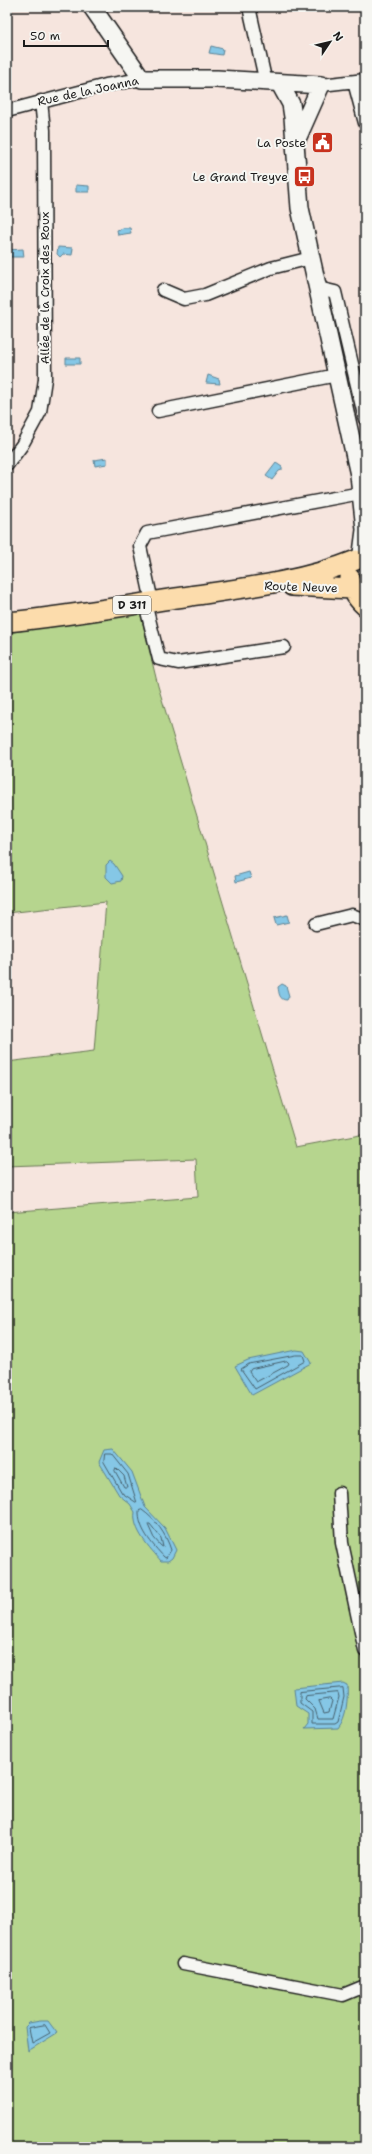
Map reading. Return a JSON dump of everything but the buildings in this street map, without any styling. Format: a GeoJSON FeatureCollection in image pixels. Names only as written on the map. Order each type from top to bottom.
{"type":"FeatureCollection","features":[{"type":"Feature","properties":{"kind":"main road","name":"Route Neuve"},"geometry":{"type":"LineString","coordinates":[[257,586],[338,568],[361,555]]}},
{"type":"Feature","properties":{"kind":"main road"},"geometry":{"type":"LineString","coordinates":[[361,555],[351,569],[352,589],[357,599],[365,606]]}},
{"type":"Feature","properties":{"kind":"main road","name":"D 311"},"geometry":{"type":"LineString","coordinates":[[7,622],[47,618],[257,586]]}},
{"type":"Feature","properties":{"kind":"main road","name":"Route Neuve"},"geometry":{"type":"LineString","coordinates":[[257,586],[317,586],[352,589]]}},
{"type":"Feature","properties":{"kind":"street"},"geometry":{"type":"LineString","coordinates":[[92,7],[142,79]]}},
{"type":"Feature","properties":{"kind":"street"},"geometry":{"type":"LineString","coordinates":[[249,7],[273,83],[291,104],[296,144],[300,208],[362,485],[365,529],[361,555]]}},
{"type":"Feature","properties":{"kind":"street","name":"Rue de la Joanna"},"geometry":{"type":"LineString","coordinates":[[7,111],[106,85],[142,79],[217,79],[314,85]]}},
{"type":"Feature","properties":{"kind":"street"},"geometry":{"type":"LineString","coordinates":[[293,117],[295,104],[300,94],[314,85],[360,81],[365,123]]}},
{"type":"Feature","properties":{"kind":"street"},"geometry":{"type":"LineString","coordinates":[[296,144],[314,85]]}},
{"type":"Feature","properties":{"kind":"street","name":"Allée de la Croix des Roux"},"geometry":{"type":"LineString","coordinates":[[7,465],[22,445],[40,412],[45,379],[44,130],[41,101]]}},
{"type":"Feature","properties":{"kind":"street"},"geometry":{"type":"LineString","coordinates":[[163,290],[184,298],[205,295],[271,268],[310,258]]}},
{"type":"Feature","properties":{"kind":"street"},"geometry":{"type":"LineString","coordinates":[[318,288],[335,292],[365,419]]}},
{"type":"Feature","properties":{"kind":"street"},"geometry":{"type":"LineString","coordinates":[[158,411],[337,376]]}},
{"type":"Feature","properties":{"kind":"street"},"geometry":{"type":"LineString","coordinates":[[284,647],[178,664],[159,659],[140,546],[147,533],[362,485]]}},
{"type":"Feature","properties":{"kind":"street"},"geometry":{"type":"LineString","coordinates":[[316,924],[352,915],[365,920]]}},
{"type":"Feature","properties":{"kind":"street"},"geometry":{"type":"LineString","coordinates":[[339,1493],[342,1543],[365,1651]]}},
{"type":"Feature","properties":{"kind":"street"},"geometry":{"type":"LineString","coordinates":[[183,1964],[343,1995],[365,1986]]}},
{"type":"Feature","properties":{"kind":"green space"},"geometry":{"type":"Polygon","coordinates":[[[140,612],[158,686],[296,1147],[365,1134],[365,2147],[7,2147],[7,1212],[198,1197],[196,1159],[7,1166],[7,1062],[94,1051],[106,902],[7,913],[7,633],[140,612]]]}},
{"type":"Feature","properties":{"kind":"water"},"geometry":{"type":"Polygon","coordinates":[[[211,46],[223,49],[222,55],[209,53],[211,46]]]}},
{"type":"Feature","properties":{"kind":"water"},"geometry":{"type":"Polygon","coordinates":[[[76,185],[89,186],[89,192],[76,192],[76,185]]]}},
{"type":"Feature","properties":{"kind":"water"},"geometry":{"type":"Polygon","coordinates":[[[130,228],[131,233],[118,235],[117,230],[130,228]]]}},
{"type":"Feature","properties":{"kind":"water"},"geometry":{"type":"Polygon","coordinates":[[[58,247],[73,248],[72,255],[63,254],[60,257],[57,254],[58,247]]]}},
{"type":"Feature","properties":{"kind":"water"},"geometry":{"type":"Polygon","coordinates":[[[23,249],[24,257],[10,257],[7,250],[23,249]]]}},
{"type":"Feature","properties":{"kind":"water"},"geometry":{"type":"Polygon","coordinates":[[[66,358],[80,358],[80,364],[66,364],[66,358]]]}},
{"type":"Feature","properties":{"kind":"water"},"geometry":{"type":"Polygon","coordinates":[[[208,375],[219,379],[220,384],[206,383],[208,375]]]}},
{"type":"Feature","properties":{"kind":"water"},"geometry":{"type":"Polygon","coordinates":[[[107,458],[107,464],[95,466],[94,460],[107,458]]]}},
{"type":"Feature","properties":{"kind":"water"},"geometry":{"type":"Polygon","coordinates":[[[276,463],[282,467],[282,470],[279,471],[272,480],[266,476],[276,463]]]}},
{"type":"Feature","properties":{"kind":"water"},"geometry":{"type":"Polygon","coordinates":[[[110,861],[114,864],[122,876],[121,881],[112,883],[106,877],[106,865],[110,861]]]}},
{"type":"Feature","properties":{"kind":"water"},"geometry":{"type":"Polygon","coordinates":[[[249,872],[251,878],[236,882],[235,876],[249,872]]]}},
{"type":"Feature","properties":{"kind":"water"},"geometry":{"type":"Polygon","coordinates":[[[287,915],[289,922],[276,925],[274,918],[287,915]]]}},
{"type":"Feature","properties":{"kind":"water"},"geometry":{"type":"Polygon","coordinates":[[[282,984],[286,986],[289,996],[287,1000],[282,999],[279,994],[278,987],[282,984]]]}},
{"type":"Feature","properties":{"kind":"water"},"geometry":{"type":"Polygon","coordinates":[[[296,1350],[304,1351],[311,1363],[252,1395],[235,1366],[248,1360],[296,1350]]]}},
{"type":"Feature","properties":{"kind":"water"},"geometry":{"type":"Polygon","coordinates":[[[113,1449],[132,1472],[145,1507],[165,1528],[176,1550],[172,1558],[168,1561],[161,1561],[143,1538],[136,1525],[135,1512],[130,1504],[119,1495],[99,1462],[104,1450],[113,1449]]]}},
{"type":"Feature","properties":{"kind":"water"},"geometry":{"type":"Polygon","coordinates":[[[343,1683],[347,1685],[347,1701],[345,1713],[338,1728],[304,1729],[308,1724],[308,1714],[296,1706],[294,1688],[343,1683]]]}},
{"type":"Feature","properties":{"kind":"water"},"geometry":{"type":"Polygon","coordinates":[[[48,2021],[57,2033],[28,2051],[25,2027],[29,2023],[48,2021]]]}},
{"type":"Feature","properties":{"kind":"place","name":"La Poste"},"geometry":{"type":"Point","coordinates":[322,143]}},
{"type":"Feature","properties":{"kind":"place","name":"Le Grand Treyve"},"geometry":{"type":"Point","coordinates":[304,177]}}]}
